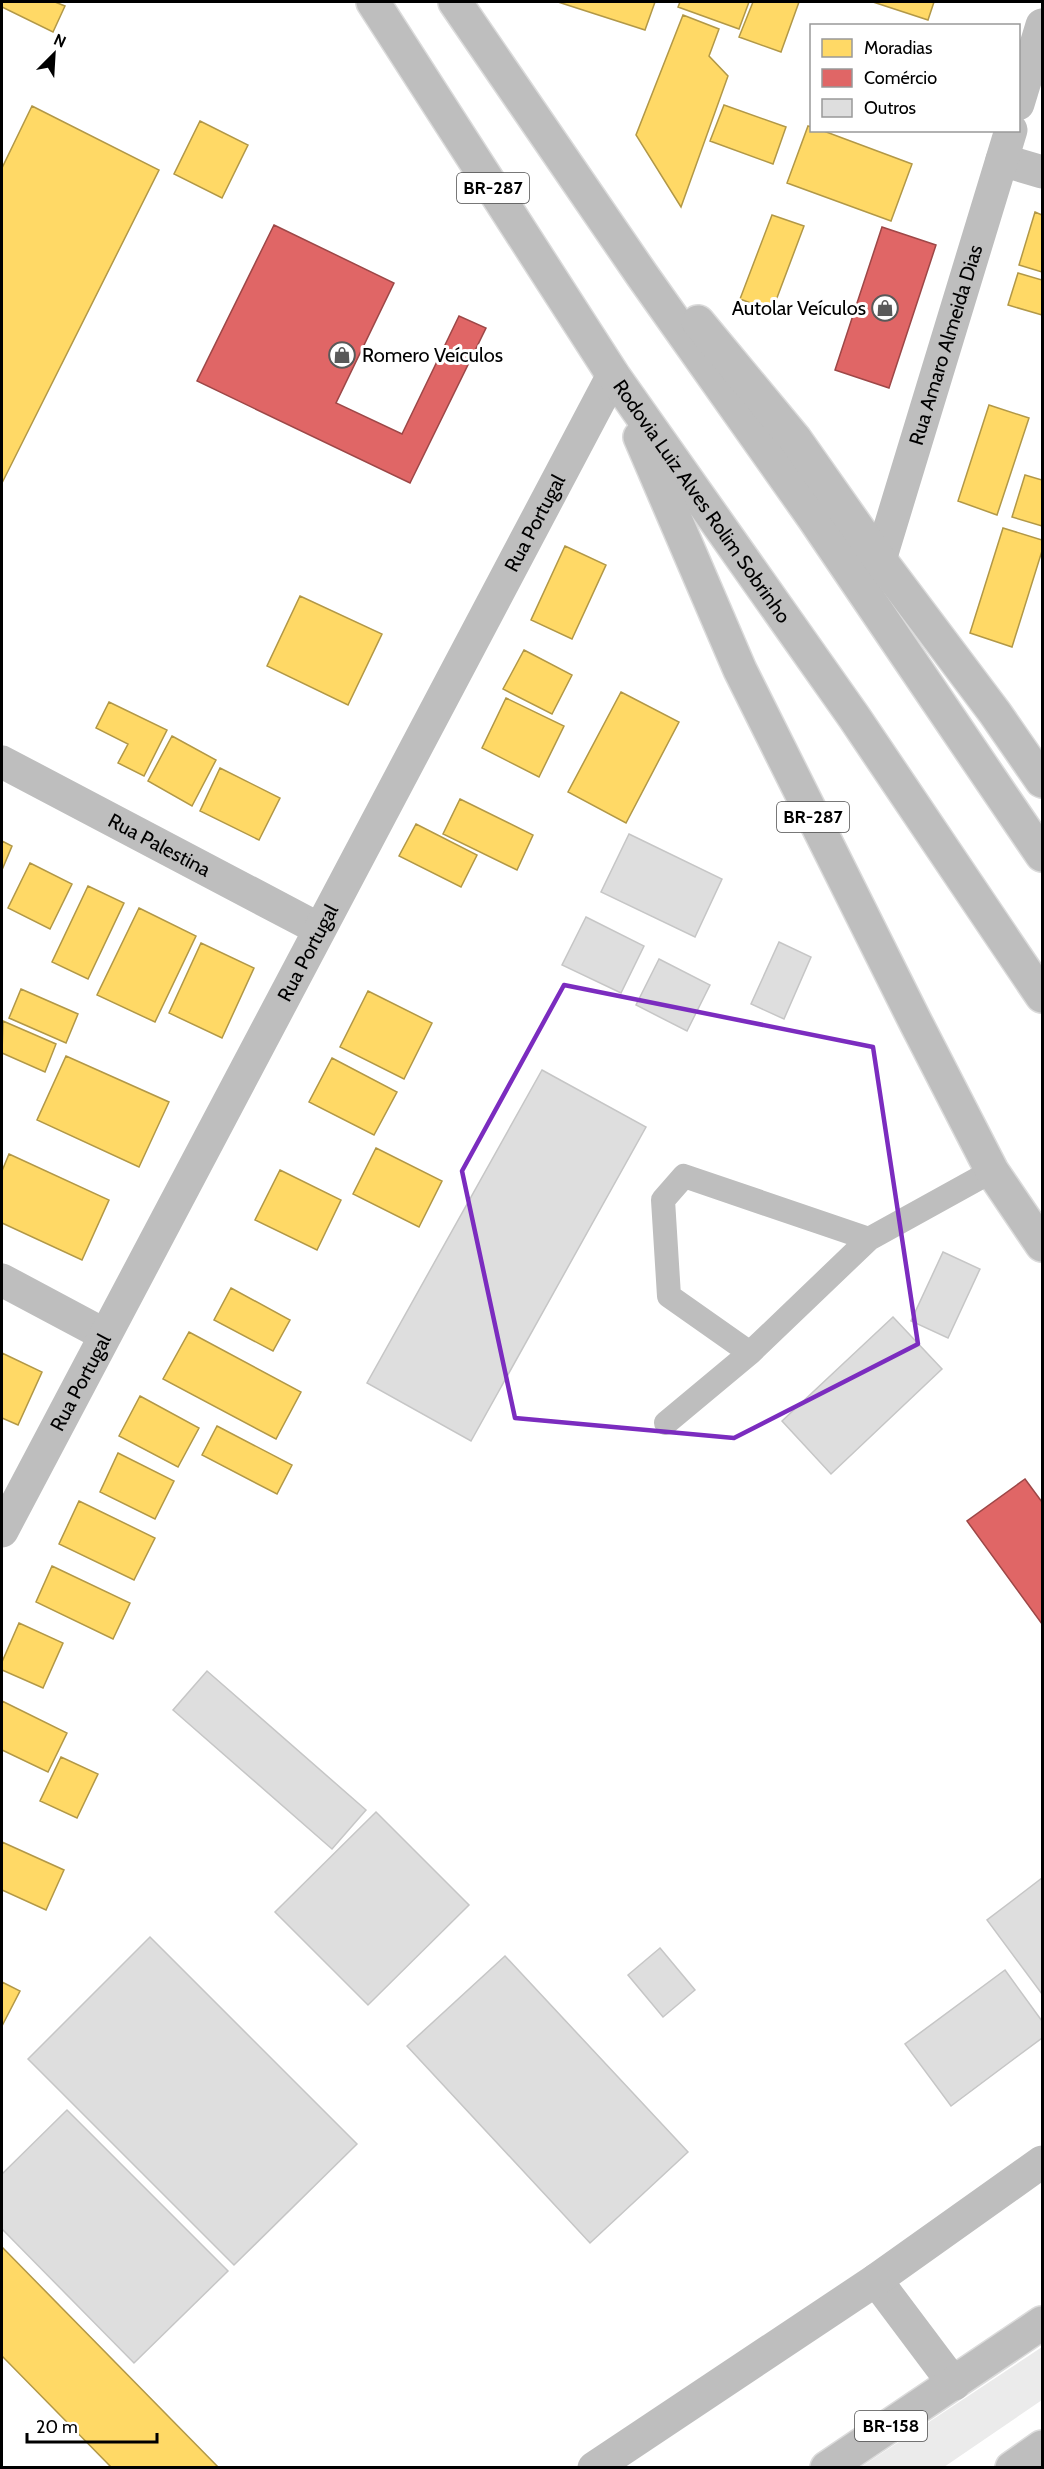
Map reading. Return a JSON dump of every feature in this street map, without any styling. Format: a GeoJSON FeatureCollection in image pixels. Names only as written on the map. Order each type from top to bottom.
{"type":"FeatureCollection","features":[{"type":"Feature","properties":{"kind":"main road","name":"Rodovia Luiz Alves Rolim Sobrinho"},"geometry":{"type":"LineString","coordinates":[[373,2],[613,375],[854,717],[1042,996]]}},
{"type":"Feature","properties":{"kind":"main road"},"geometry":{"type":"LineString","coordinates":[[460,5],[642,275],[813,517],[1042,855]]}},
{"type":"Feature","properties":{"kind":"main road"},"geometry":{"type":"LineString","coordinates":[[1020,97],[1042,25]]}},
{"type":"Feature","properties":{"kind":"main road"},"geometry":{"type":"LineString","coordinates":[[1006,145],[1042,172]]}},
{"type":"Feature","properties":{"kind":"main road","name":"Rua Amaro Almeida Dias"},"geometry":{"type":"LineString","coordinates":[[880,561],[1006,145]]}},
{"type":"Feature","properties":{"kind":"main road"},"geometry":{"type":"LineString","coordinates":[[642,275],[702,326],[795,439],[880,561],[995,713],[1042,781]]}},
{"type":"Feature","properties":{"kind":"main road","name":"Rua Portugal"},"geometry":{"type":"LineString","coordinates":[[2,1531],[613,375]]}},
{"type":"Feature","properties":{"kind":"main road","name":"BR-287"},"geometry":{"type":"LineString","coordinates":[[613,375],[740,670],[992,1171],[1042,1245]]}},
{"type":"Feature","properties":{"kind":"main road","name":"Rua Palestina"},"geometry":{"type":"LineString","coordinates":[[2,762],[319,929]]}},
{"type":"Feature","properties":{"kind":"main road"},"geometry":{"type":"LineString","coordinates":[[2,1280],[105,1335]]}},
{"type":"Feature","properties":{"kind":"main road"},"geometry":{"type":"LineString","coordinates":[[594,2468],[876,2280],[1042,2162]]}},
{"type":"Feature","properties":{"kind":"main road"},"geometry":{"type":"LineString","coordinates":[[876,2280],[954,2384]]}},
{"type":"Feature","properties":{"kind":"main road","name":"BR-158"},"geometry":{"type":"LineString","coordinates":[[827,2468],[1042,2323]]}},
{"type":"Feature","properties":{"kind":"main road"},"geometry":{"type":"LineString","coordinates":[[1012,2468],[1042,2447]]}},
{"type":"Feature","properties":{"kind":"lane"},"geometry":{"type":"LineString","coordinates":[[666,1423],[750,1353],[869,1239],[992,1171]]}},
{"type":"Feature","properties":{"kind":"lane"},"geometry":{"type":"LineString","coordinates":[[750,1353],[669,1296],[663,1200],[684,1176],[869,1239]]}},
{"type":"Feature","properties":{"kind":"highlighted area"},"geometry":{"type":"Polygon","coordinates":[[[564,985],[873,1047],[918,1344],[734,1438],[515,1418],[462,1171],[564,985]]]}},
{"type":"Feature","properties":{"kind":"shaded area"},"geometry":{"type":"Polygon","coordinates":[[[1042,2347],[1042,2400],[944,2467],[861,2467],[1042,2347]]]}},
{"type":"Feature","properties":{"kind":"building: Moradias"},"geometry":{"type":"Polygon","coordinates":[[[2,2],[55,2],[65,6],[53,32],[2,7],[2,2]]]}},
{"type":"Feature","properties":{"kind":"building: Moradias"},"geometry":{"type":"Polygon","coordinates":[[[558,2],[655,2],[645,30],[558,2]]]}},
{"type":"Feature","properties":{"kind":"building: Moradias"},"geometry":{"type":"Polygon","coordinates":[[[680,2],[749,2],[739,29],[678,7],[680,2]]]}},
{"type":"Feature","properties":{"kind":"building: Moradias"},"geometry":{"type":"Polygon","coordinates":[[[753,2],[799,2],[781,52],[739,37],[753,2]]]}},
{"type":"Feature","properties":{"kind":"building: Moradias"},"geometry":{"type":"Polygon","coordinates":[[[873,2],[934,2],[928,20],[873,2]]]}},
{"type":"Feature","properties":{"kind":"building: Moradias"},"geometry":{"type":"Polygon","coordinates":[[[683,15],[719,29],[709,56],[728,76],[681,207],[636,135],[683,15]]]}},
{"type":"Feature","properties":{"kind":"building: Moradias"},"geometry":{"type":"Polygon","coordinates":[[[724,105],[786,127],[773,164],[710,141],[724,105]]]}},
{"type":"Feature","properties":{"kind":"building: Moradias"},"geometry":{"type":"Polygon","coordinates":[[[32,106],[159,170],[2,483],[2,168],[32,106]]]}},
{"type":"Feature","properties":{"kind":"building: Moradias"},"geometry":{"type":"Polygon","coordinates":[[[200,121],[248,145],[222,198],[174,174],[200,121]]]}},
{"type":"Feature","properties":{"kind":"building: Moradias"},"geometry":{"type":"Polygon","coordinates":[[[808,126],[810,132],[826,132],[912,164],[891,221],[787,183],[808,126]]]}},
{"type":"Feature","properties":{"kind":"building: Moradias"},"geometry":{"type":"Polygon","coordinates":[[[1035,212],[1042,215],[1042,272],[1019,265],[1035,212]]]}},
{"type":"Feature","properties":{"kind":"building: Moradias"},"geometry":{"type":"Polygon","coordinates":[[[772,215],[804,226],[772,311],[740,299],[772,215]]]}},
{"type":"Feature","properties":{"kind":"building: Moradias"},"geometry":{"type":"Polygon","coordinates":[[[1018,273],[1042,280],[1042,315],[1008,305],[1018,273]]]}},
{"type":"Feature","properties":{"kind":"building: Moradias"},"geometry":{"type":"Polygon","coordinates":[[[989,405],[1029,418],[997,515],[958,501],[989,405]]]}},
{"type":"Feature","properties":{"kind":"building: Moradias"},"geometry":{"type":"Polygon","coordinates":[[[1025,475],[1042,480],[1042,526],[1012,517],[1025,475]]]}},
{"type":"Feature","properties":{"kind":"building: Moradias"},"geometry":{"type":"Polygon","coordinates":[[[1003,528],[1042,540],[1042,551],[1012,647],[970,633],[1003,528]]]}},
{"type":"Feature","properties":{"kind":"building: Moradias"},"geometry":{"type":"Polygon","coordinates":[[[565,546],[606,565],[572,639],[531,620],[565,546]]]}},
{"type":"Feature","properties":{"kind":"building: Moradias"},"geometry":{"type":"Polygon","coordinates":[[[300,596],[382,634],[348,705],[267,666],[300,596]]]}},
{"type":"Feature","properties":{"kind":"building: Moradias"},"geometry":{"type":"Polygon","coordinates":[[[524,650],[572,675],[552,714],[503,689],[524,650]]]}},
{"type":"Feature","properties":{"kind":"building: Moradias"},"geometry":{"type":"Polygon","coordinates":[[[621,692],[679,722],[626,823],[568,792],[621,692]]]}},
{"type":"Feature","properties":{"kind":"building: Moradias"},"geometry":{"type":"Polygon","coordinates":[[[506,698],[564,726],[539,777],[482,748],[506,698]]]}},
{"type":"Feature","properties":{"kind":"building: Moradias"},"geometry":{"type":"Polygon","coordinates":[[[109,702],[167,730],[144,776],[118,763],[128,744],[96,728],[109,702]]]}},
{"type":"Feature","properties":{"kind":"building: Moradias"},"geometry":{"type":"Polygon","coordinates":[[[172,736],[216,760],[192,806],[148,781],[172,736]]]}},
{"type":"Feature","properties":{"kind":"building: Moradias"},"geometry":{"type":"Polygon","coordinates":[[[220,768],[280,798],[259,840],[200,811],[220,768]]]}},
{"type":"Feature","properties":{"kind":"building: Moradias"},"geometry":{"type":"Polygon","coordinates":[[[460,799],[533,835],[517,870],[443,834],[460,799]]]}},
{"type":"Feature","properties":{"kind":"building: Moradias"},"geometry":{"type":"Polygon","coordinates":[[[416,824],[477,855],[461,887],[399,856],[416,824]]]}},
{"type":"Feature","properties":{"kind":"building: Moradias"},"geometry":{"type":"Polygon","coordinates":[[[2,841],[12,846],[2,870],[2,841]]]}},
{"type":"Feature","properties":{"kind":"building: Moradias"},"geometry":{"type":"Polygon","coordinates":[[[30,863],[72,884],[50,929],[8,908],[30,863]]]}},
{"type":"Feature","properties":{"kind":"building: Moradias"},"geometry":{"type":"Polygon","coordinates":[[[88,886],[124,903],[88,979],[52,962],[88,886]]]}},
{"type":"Feature","properties":{"kind":"building: Moradias"},"geometry":{"type":"Polygon","coordinates":[[[139,908],[196,936],[155,1022],[97,995],[139,908]]]}},
{"type":"Feature","properties":{"kind":"building: Moradias"},"geometry":{"type":"Polygon","coordinates":[[[201,943],[254,968],[222,1038],[169,1013],[201,943]]]}},
{"type":"Feature","properties":{"kind":"building: Moradias"},"geometry":{"type":"Polygon","coordinates":[[[21,989],[78,1014],[66,1043],[9,1018],[21,989]]]}},
{"type":"Feature","properties":{"kind":"building: Moradias"},"geometry":{"type":"Polygon","coordinates":[[[368,991],[432,1023],[404,1079],[340,1047],[368,991]]]}},
{"type":"Feature","properties":{"kind":"building: Moradias"},"geometry":{"type":"Polygon","coordinates":[[[3,1021],[56,1044],[45,1072],[2,1053],[3,1021]]]}},
{"type":"Feature","properties":{"kind":"building: Moradias"},"geometry":{"type":"Polygon","coordinates":[[[66,1056],[169,1102],[139,1167],[37,1120],[66,1056]]]}},
{"type":"Feature","properties":{"kind":"building: Moradias"},"geometry":{"type":"Polygon","coordinates":[[[332,1058],[397,1092],[374,1135],[309,1102],[332,1058]]]}},
{"type":"Feature","properties":{"kind":"building: Moradias"},"geometry":{"type":"Polygon","coordinates":[[[376,1148],[442,1181],[419,1227],[353,1194],[376,1148]]]}},
{"type":"Feature","properties":{"kind":"building: Moradias"},"geometry":{"type":"Polygon","coordinates":[[[9,1154],[109,1200],[82,1260],[2,1223],[2,1171],[9,1154]]]}},
{"type":"Feature","properties":{"kind":"building: Moradias"},"geometry":{"type":"Polygon","coordinates":[[[280,1170],[341,1200],[317,1250],[255,1220],[280,1170]]]}},
{"type":"Feature","properties":{"kind":"building: Moradias"},"geometry":{"type":"Polygon","coordinates":[[[231,1288],[290,1320],[273,1351],[214,1320],[231,1288]]]}},
{"type":"Feature","properties":{"kind":"building: Moradias"},"geometry":{"type":"Polygon","coordinates":[[[189,1332],[301,1392],[276,1439],[163,1379],[189,1332]]]}},
{"type":"Feature","properties":{"kind":"building: Moradias"},"geometry":{"type":"Polygon","coordinates":[[[2,1353],[42,1372],[18,1425],[2,1418],[2,1353]]]}},
{"type":"Feature","properties":{"kind":"building: Moradias"},"geometry":{"type":"Polygon","coordinates":[[[140,1396],[199,1428],[178,1467],[119,1436],[140,1396]]]}},
{"type":"Feature","properties":{"kind":"building: Moradias"},"geometry":{"type":"Polygon","coordinates":[[[217,1426],[292,1465],[277,1494],[202,1455],[217,1426]]]}},
{"type":"Feature","properties":{"kind":"building: Moradias"},"geometry":{"type":"Polygon","coordinates":[[[118,1453],[174,1481],[155,1519],[100,1492],[118,1453]]]}},
{"type":"Feature","properties":{"kind":"building: Moradias"},"geometry":{"type":"Polygon","coordinates":[[[79,1501],[155,1538],[134,1580],[59,1544],[79,1501]]]}},
{"type":"Feature","properties":{"kind":"building: Moradias"},"geometry":{"type":"Polygon","coordinates":[[[52,1566],[130,1603],[113,1639],[36,1602],[52,1566]]]}},
{"type":"Feature","properties":{"kind":"building: Moradias"},"geometry":{"type":"Polygon","coordinates":[[[19,1623],[63,1643],[43,1688],[2,1670],[2,1662],[19,1623]]]}},
{"type":"Feature","properties":{"kind":"building: Moradias"},"geometry":{"type":"Polygon","coordinates":[[[2,1701],[67,1733],[48,1772],[2,1750],[2,1701]]]}},
{"type":"Feature","properties":{"kind":"building: Moradias"},"geometry":{"type":"Polygon","coordinates":[[[61,1757],[98,1774],[77,1818],[40,1801],[61,1757]]]}},
{"type":"Feature","properties":{"kind":"building: Moradias"},"geometry":{"type":"Polygon","coordinates":[[[2,1842],[64,1870],[46,1910],[2,1890],[2,1842]]]}},
{"type":"Feature","properties":{"kind":"building: Moradias"},"geometry":{"type":"Polygon","coordinates":[[[2,1982],[20,1991],[2,2026],[2,1982]]]}},
{"type":"Feature","properties":{"kind":"building: Moradias"},"geometry":{"type":"Polygon","coordinates":[[[2,2247],[219,2468],[112,2468],[2,2356],[2,2247]]]}},
{"type":"Feature","properties":{"kind":"building: Comércio"},"geometry":{"type":"Polygon","coordinates":[[[274,225],[394,283],[336,403],[402,434],[459,316],[486,328],[410,483],[197,381],[274,225]]]}},
{"type":"Feature","properties":{"kind":"building: Comércio","name":"Autolar Veículos"},"geometry":{"type":"Polygon","coordinates":[[[882,227],[936,245],[889,388],[835,370],[882,227]]]}},
{"type":"Feature","properties":{"kind":"building: Comércio"},"geometry":{"type":"Polygon","coordinates":[[[1025,1479],[1042,1502],[1042,1624],[967,1521],[1025,1479]]]}},
{"type":"Feature","properties":{"kind":"building: Outros"},"geometry":{"type":"Polygon","coordinates":[[[629,834],[722,879],[695,937],[601,892],[629,834]]]}},
{"type":"Feature","properties":{"kind":"building: Outros"},"geometry":{"type":"Polygon","coordinates":[[[586,917],[644,946],[621,993],[562,965],[586,917]]]}},
{"type":"Feature","properties":{"kind":"building: Outros"},"geometry":{"type":"Polygon","coordinates":[[[779,942],[811,957],[784,1019],[751,1004],[779,942]]]}},
{"type":"Feature","properties":{"kind":"building: Outros"},"geometry":{"type":"Polygon","coordinates":[[[659,959],[710,985],[687,1031],[636,1005],[659,959]]]}},
{"type":"Feature","properties":{"kind":"building: Outros"},"geometry":{"type":"Polygon","coordinates":[[[542,1070],[646,1127],[471,1441],[367,1383],[542,1070]]]}},
{"type":"Feature","properties":{"kind":"building: Outros"},"geometry":{"type":"Polygon","coordinates":[[[943,1252],[980,1269],[948,1338],[911,1321],[943,1252]]]}},
{"type":"Feature","properties":{"kind":"building: Outros"},"geometry":{"type":"Polygon","coordinates":[[[893,1317],[942,1369],[831,1474],[782,1421],[893,1317]]]}},
{"type":"Feature","properties":{"kind":"building: Outros"},"geometry":{"type":"Polygon","coordinates":[[[207,1671],[366,1810],[332,1849],[173,1710],[207,1671]]]}},
{"type":"Feature","properties":{"kind":"building: Outros"},"geometry":{"type":"Polygon","coordinates":[[[376,1812],[469,1905],[368,2005],[275,1912],[376,1812]]]}},
{"type":"Feature","properties":{"kind":"building: Outros"},"geometry":{"type":"Polygon","coordinates":[[[1042,1878],[1042,1994],[987,1920],[1042,1878]]]}},
{"type":"Feature","properties":{"kind":"building: Outros"},"geometry":{"type":"Polygon","coordinates":[[[150,1937],[357,2144],[234,2265],[28,2059],[150,1937]]]}},
{"type":"Feature","properties":{"kind":"building: Outros"},"geometry":{"type":"Polygon","coordinates":[[[660,1948],[695,1990],[663,2017],[628,1975],[660,1948]]]}},
{"type":"Feature","properties":{"kind":"building: Outros"},"geometry":{"type":"Polygon","coordinates":[[[505,1956],[688,2152],[590,2243],[407,2046],[505,1956]]]}},
{"type":"Feature","properties":{"kind":"building: Outros"},"geometry":{"type":"Polygon","coordinates":[[[1005,1970],[1042,2021],[1042,2038],[951,2106],[905,2044],[1005,1970]]]}},
{"type":"Feature","properties":{"kind":"building: Outros"},"geometry":{"type":"Polygon","coordinates":[[[67,2110],[228,2271],[134,2363],[2,2229],[2,2174],[67,2110]]]}},
{"type":"Feature","properties":{"kind":"place","name":"Autolar Veículos"},"geometry":{"type":"Point","coordinates":[885,308]}},
{"type":"Feature","properties":{"kind":"place","name":"Romero Veículos"},"geometry":{"type":"Point","coordinates":[342,355]}}]}
